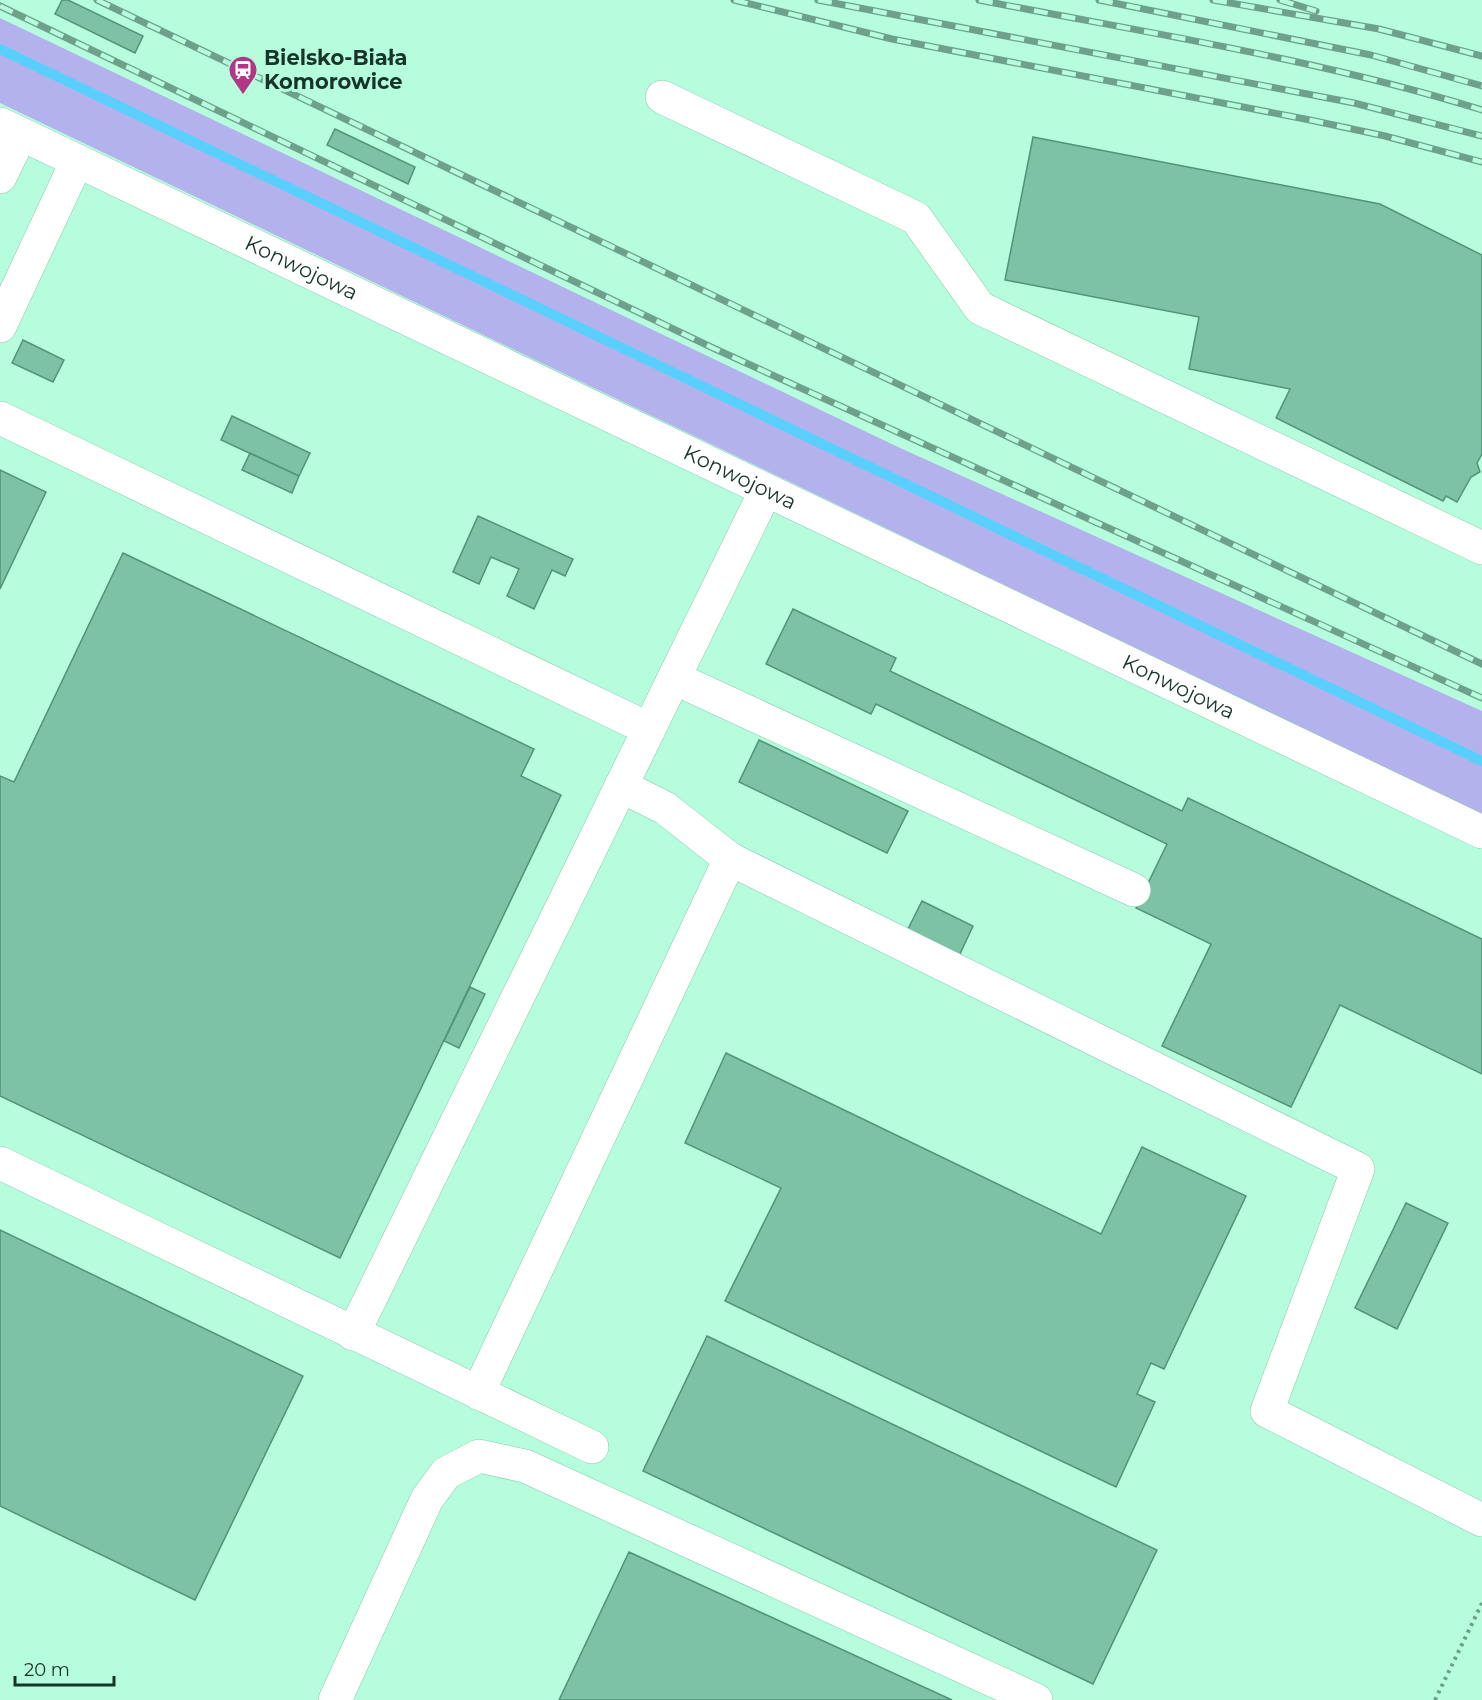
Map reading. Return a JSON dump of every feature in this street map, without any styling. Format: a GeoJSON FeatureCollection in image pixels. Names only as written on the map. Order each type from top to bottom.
{"type":"FeatureCollection","features":[{"type":"Feature","properties":{"kind":"street"},"geometry":{"type":"LineString","coordinates":[[662,97],[916,218],[980,308],[1482,548]]}},
{"type":"Feature","properties":{"kind":"street"},"geometry":{"type":"LineString","coordinates":[[0,177],[10,129]]}},
{"type":"Feature","properties":{"kind":"street","name":"Konwojowa"},"geometry":{"type":"LineString","coordinates":[[10,129],[1482,832]]}},
{"type":"Feature","properties":{"kind":"street"},"geometry":{"type":"LineString","coordinates":[[0,326],[77,161]]}},
{"type":"Feature","properties":{"kind":"street"},"geometry":{"type":"LineString","coordinates":[[0,418],[649,729]]}},
{"type":"Feature","properties":{"kind":"street"},"geometry":{"type":"LineString","coordinates":[[353,1334],[766,490]]}},
{"type":"Feature","properties":{"kind":"street"},"geometry":{"type":"LineString","coordinates":[[674,678],[1134,890]]}},
{"type":"Feature","properties":{"kind":"street"},"geometry":{"type":"LineString","coordinates":[[621,786],[665,808],[730,859],[1358,1169],[1267,1411],[1482,1520]]}},
{"type":"Feature","properties":{"kind":"street"},"geometry":{"type":"LineString","coordinates":[[478,1393],[730,859]]}},
{"type":"Feature","properties":{"kind":"street"},"geometry":{"type":"LineString","coordinates":[[0,1163],[592,1447]]}},
{"type":"Feature","properties":{"kind":"street"},"geometry":{"type":"LineString","coordinates":[[335,1700],[427,1499],[446,1473],[479,1456],[525,1466],[1036,1700]]}},
{"type":"Feature","properties":{"kind":"path"},"geometry":{"type":"LineString","coordinates":[[1435,1700],[1482,1603]]}},
{"type":"Feature","properties":{"kind":"shaded area"},"geometry":{"type":"Polygon","coordinates":[[[0,18],[898,447],[1482,711],[1482,814],[0,103],[0,18]]]}},
{"type":"Feature","properties":{"kind":"building"},"geometry":{"type":"Polygon","coordinates":[[[62,0],[68,0],[143,36],[135,53],[55,14],[62,0]]]}},
{"type":"Feature","properties":{"kind":"building"},"geometry":{"type":"Polygon","coordinates":[[[335,129],[415,167],[408,184],[327,145],[335,129]]]}},
{"type":"Feature","properties":{"kind":"building"},"geometry":{"type":"Polygon","coordinates":[[[1033,137],[1380,204],[1482,255],[1482,454],[1477,463],[1480,472],[1471,477],[1457,502],[1446,496],[1443,501],[1276,418],[1290,389],[1189,369],[1199,317],[1005,280],[1033,137]]]}},
{"type":"Feature","properties":{"kind":"building"},"geometry":{"type":"Polygon","coordinates":[[[23,340],[64,360],[53,382],[12,363],[23,340]]]}},
{"type":"Feature","properties":{"kind":"building"},"geometry":{"type":"Polygon","coordinates":[[[232,416],[310,453],[299,476],[221,440],[232,416]]]}},
{"type":"Feature","properties":{"kind":"building"},"geometry":{"type":"Polygon","coordinates":[[[250,453],[299,476],[292,493],[242,470],[250,453]]]}},
{"type":"Feature","properties":{"kind":"building"},"geometry":{"type":"Polygon","coordinates":[[[0,470],[46,492],[0,589],[0,470]]]}},
{"type":"Feature","properties":{"kind":"building"},"geometry":{"type":"Polygon","coordinates":[[[478,516],[573,559],[565,576],[552,570],[534,609],[507,596],[519,569],[491,557],[479,584],[453,572],[478,516]]]}},
{"type":"Feature","properties":{"kind":"building"},"geometry":{"type":"Polygon","coordinates":[[[123,553],[534,749],[521,776],[561,795],[340,1258],[0,1096],[0,776],[14,782],[123,553]]]}},
{"type":"Feature","properties":{"kind":"building"},"geometry":{"type":"Polygon","coordinates":[[[793,609],[896,658],[890,671],[1182,811],[1188,798],[1482,939],[1482,1074],[1340,1005],[1291,1107],[1162,1046],[1211,944],[1136,908],[1167,844],[876,704],[871,714],[766,664],[793,609]]]}},
{"type":"Feature","properties":{"kind":"building"},"geometry":{"type":"Polygon","coordinates":[[[759,740],[908,811],[887,853],[739,782],[759,740]]]}},
{"type":"Feature","properties":{"kind":"building"},"geometry":{"type":"Polygon","coordinates":[[[922,901],[973,926],[959,956],[907,931],[922,901]]]}},
{"type":"Feature","properties":{"kind":"building"},"geometry":{"type":"Polygon","coordinates":[[[470,987],[485,994],[459,1048],[444,1041],[470,987]]]}},
{"type":"Feature","properties":{"kind":"building"},"geometry":{"type":"Polygon","coordinates":[[[726,1053],[1101,1234],[1142,1147],[1246,1196],[1164,1369],[1151,1363],[1137,1394],[1155,1402],[1116,1487],[725,1301],[781,1188],[685,1143],[726,1053]]]}},
{"type":"Feature","properties":{"kind":"building"},"geometry":{"type":"Polygon","coordinates":[[[1406,1203],[1448,1223],[1397,1329],[1355,1308],[1406,1203]]]}},
{"type":"Feature","properties":{"kind":"building"},"geometry":{"type":"Polygon","coordinates":[[[0,1230],[303,1376],[195,1600],[0,1506],[0,1230]]]}},
{"type":"Feature","properties":{"kind":"building"},"geometry":{"type":"Polygon","coordinates":[[[707,1336],[1157,1550],[1093,1684],[643,1471],[707,1336]]]}},
{"type":"Feature","properties":{"kind":"building"},"geometry":{"type":"Polygon","coordinates":[[[629,1552],[952,1700],[559,1700],[629,1552]]]}},
{"type":"Feature","properties":{"kind":"waterway"},"geometry":{"type":"LineString","coordinates":[[0,49],[1482,761]]}},
{"type":"Feature","properties":{"kind":"railway"},"geometry":{"type":"LineString","coordinates":[[97,0],[1482,664]]}},
{"type":"Feature","properties":{"kind":"railway"},"geometry":{"type":"LineString","coordinates":[[734,0],[892,39],[1385,136],[1482,162]]}},
{"type":"Feature","properties":{"kind":"railway"},"geometry":{"type":"LineString","coordinates":[[818,0],[1354,103],[1482,136]]}},
{"type":"Feature","properties":{"kind":"railway"},"geometry":{"type":"LineString","coordinates":[[979,0],[1295,61],[1482,110]]}},
{"type":"Feature","properties":{"kind":"railway"},"geometry":{"type":"LineString","coordinates":[[1099,0],[1371,55],[1482,86]]}},
{"type":"Feature","properties":{"kind":"railway"},"geometry":{"type":"LineString","coordinates":[[1213,0],[1379,29],[1482,56]]}},
{"type":"Feature","properties":{"kind":"railway"},"geometry":{"type":"LineString","coordinates":[[1280,0],[1316,11]]}},
{"type":"Feature","properties":{"kind":"railway"},"geometry":{"type":"LineString","coordinates":[[0,6],[713,348],[1482,698]]}},
{"type":"Feature","properties":{"kind":"place","name":"Bielsko-Biała Komorowice"},"geometry":{"type":"Point","coordinates":[243,96]}}]}
